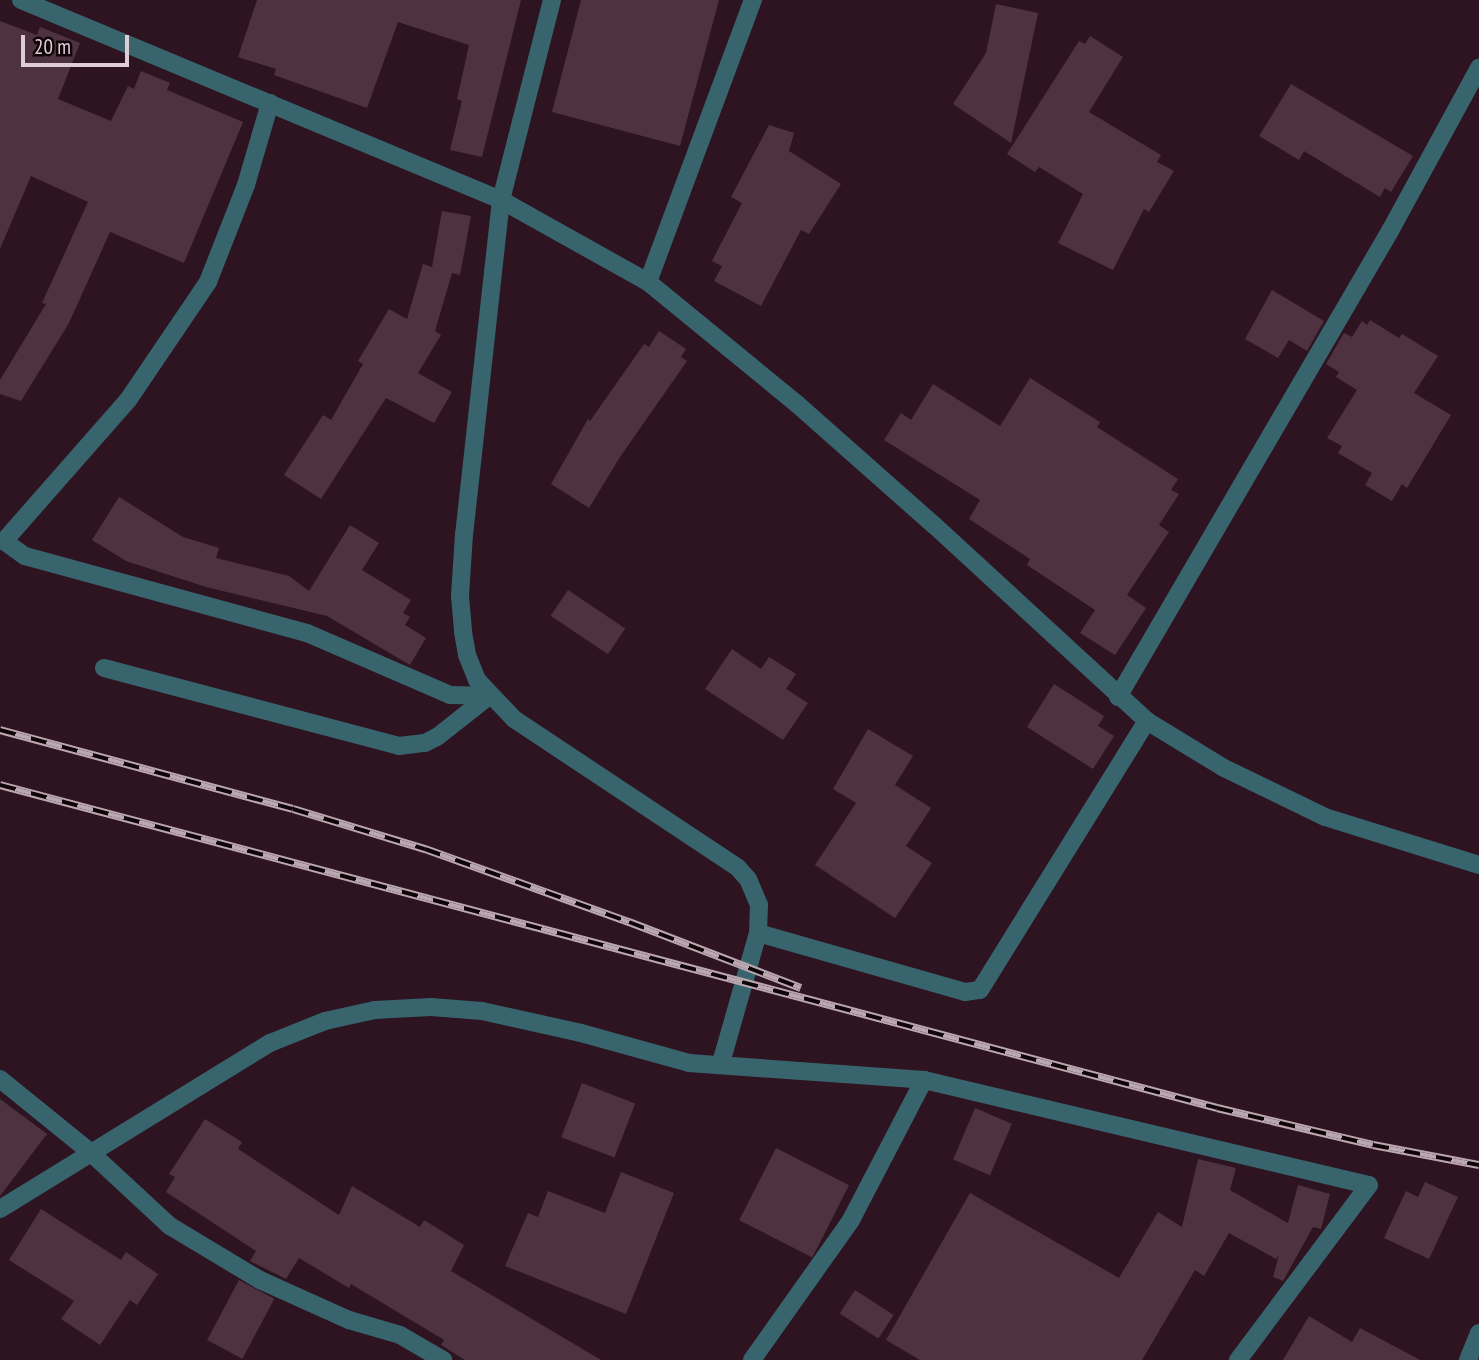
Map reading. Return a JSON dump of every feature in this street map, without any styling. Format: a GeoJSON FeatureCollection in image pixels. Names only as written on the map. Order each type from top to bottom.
{"type":"FeatureCollection","features":[{"type":"Feature","properties":{"kind":"street"},"geometry":{"type":"LineString","coordinates":[[21,0],[501,200],[648,282],[797,404],[925,516],[1147,721],[1224,768],[1325,817],[1479,865]]}},
{"type":"Feature","properties":{"kind":"street"},"geometry":{"type":"LineString","coordinates":[[552,0],[501,200],[464,534],[460,596],[467,655],[477,680],[489,696],[514,719],[738,868],[748,879],[759,905],[758,933],[721,1063]]}},
{"type":"Feature","properties":{"kind":"street"},"geometry":{"type":"LineString","coordinates":[[648,282],[753,0]]}},
{"type":"Feature","properties":{"kind":"street"},"geometry":{"type":"LineString","coordinates":[[1118,697],[1390,231],[1479,68]]}},
{"type":"Feature","properties":{"kind":"street"},"geometry":{"type":"LineString","coordinates":[[270,103],[246,186],[208,282],[128,400],[4,541],[26,556],[307,633],[450,695],[489,696]]}},
{"type":"Feature","properties":{"kind":"street"},"geometry":{"type":"LineString","coordinates":[[104,668],[399,746],[425,743],[437,737],[489,696]]}},
{"type":"Feature","properties":{"kind":"street"},"geometry":{"type":"LineString","coordinates":[[758,933],[965,992],[980,990],[1147,721]]}},
{"type":"Feature","properties":{"kind":"street"},"geometry":{"type":"LineString","coordinates":[[0,1209],[270,1043],[325,1021],[375,1010],[431,1007],[482,1011],[581,1033],[689,1063],[721,1063],[924,1080],[1369,1185],[1247,1357]]}},
{"type":"Feature","properties":{"kind":"street"},"geometry":{"type":"LineString","coordinates":[[0,1079],[90,1152],[170,1226],[260,1280],[349,1320],[400,1335],[443,1360]]}},
{"type":"Feature","properties":{"kind":"street"},"geometry":{"type":"LineString","coordinates":[[752,1360],[851,1220],[924,1080]]}},
{"type":"Feature","properties":{"kind":"street"},"geometry":{"type":"LineString","coordinates":[[1468,1360],[1479,1333]]}},
{"type":"Feature","properties":{"kind":"building"},"geometry":{"type":"Polygon","coordinates":[[[257,0],[521,0],[482,157],[450,150],[462,101],[457,99],[469,45],[398,22],[367,108],[274,75],[276,69],[238,57],[257,0]]]}},
{"type":"Feature","properties":{"kind":"building"},"geometry":{"type":"Polygon","coordinates":[[[581,0],[719,0],[680,146],[552,112],[581,0]]]}},
{"type":"Feature","properties":{"kind":"building"},"geometry":{"type":"Polygon","coordinates":[[[996,4],[1038,13],[1011,143],[953,104],[986,53],[996,4]]]}},
{"type":"Feature","properties":{"kind":"building"},"geometry":{"type":"Polygon","coordinates":[[[0,21],[37,35],[40,27],[80,43],[58,99],[111,121],[128,86],[134,89],[141,71],[170,83],[167,90],[243,122],[184,263],[110,232],[69,323],[21,401],[0,394],[0,380],[46,304],[42,303],[88,202],[31,176],[0,249],[0,21]]]}},
{"type":"Feature","properties":{"kind":"building"},"geometry":{"type":"Polygon","coordinates":[[[1090,36],[1123,57],[1089,112],[1161,155],[1157,162],[1174,171],[1149,212],[1144,209],[1113,270],[1058,243],[1083,194],[1039,167],[1035,172],[1007,154],[1079,41],[1085,44],[1090,36]]]}},
{"type":"Feature","properties":{"kind":"building"},"geometry":{"type":"Polygon","coordinates":[[[1291,84],[1413,156],[1391,192],[1385,188],[1380,197],[1304,151],[1299,160],[1259,136],[1291,84]]]}},
{"type":"Feature","properties":{"kind":"building"},"geometry":{"type":"Polygon","coordinates":[[[769,125],[794,133],[789,151],[841,184],[809,234],[801,230],[761,306],[714,281],[722,266],[712,261],[742,203],[731,197],[769,125]]]}},
{"type":"Feature","properties":{"kind":"building"},"geometry":{"type":"Polygon","coordinates":[[[442,211],[471,216],[460,275],[452,273],[435,331],[441,335],[418,373],[452,392],[434,423],[386,398],[321,499],[284,475],[323,415],[331,420],[363,364],[358,361],[389,309],[407,319],[423,264],[432,267],[442,211]]]}},
{"type":"Feature","properties":{"kind":"building"},"geometry":{"type":"Polygon","coordinates":[[[1272,290],[1324,321],[1307,351],[1289,340],[1278,358],[1245,339],[1272,290]]]}},
{"type":"Feature","properties":{"kind":"building"},"geometry":{"type":"Polygon","coordinates":[[[1370,320],[1399,338],[1402,334],[1438,356],[1414,393],[1451,415],[1407,488],[1402,484],[1392,501],[1365,485],[1372,473],[1338,453],[1342,446],[1327,438],[1357,390],[1336,377],[1339,372],[1326,364],[1344,333],[1352,337],[1362,321],[1367,325],[1370,320]]]}},
{"type":"Feature","properties":{"kind":"building"},"geometry":{"type":"Polygon","coordinates":[[[659,331],[686,349],[681,357],[687,361],[620,457],[589,508],[551,484],[588,419],[590,421],[644,344],[649,347],[659,331]]]}},
{"type":"Feature","properties":{"kind":"building"},"geometry":{"type":"Polygon","coordinates":[[[1030,378],[1100,422],[1097,427],[1178,479],[1171,490],[1179,494],[1159,525],[1169,532],[1127,595],[1146,608],[1115,655],[1080,633],[1095,610],[1027,565],[1030,559],[969,519],[980,500],[884,440],[901,413],[911,420],[933,384],[1000,426],[1030,378]]]}},
{"type":"Feature","properties":{"kind":"building"},"geometry":{"type":"Polygon","coordinates":[[[119,497],[183,537],[219,548],[216,558],[289,576],[309,591],[350,525],[379,543],[362,570],[411,600],[403,613],[410,617],[405,625],[426,638],[410,665],[327,616],[206,587],[126,561],[92,540],[119,497]]]}},
{"type":"Feature","properties":{"kind":"building"},"geometry":{"type":"Polygon","coordinates":[[[568,590],[625,629],[608,654],[551,616],[568,590]]]}},
{"type":"Feature","properties":{"kind":"building"},"geometry":{"type":"Polygon","coordinates":[[[732,649],[761,669],[769,657],[796,674],[786,689],[808,703],[783,740],[705,689],[732,649]]]}},
{"type":"Feature","properties":{"kind":"building"},"geometry":{"type":"Polygon","coordinates":[[[1054,684],[1104,716],[1098,726],[1114,736],[1093,769],[1027,727],[1054,684]]]}},
{"type":"Feature","properties":{"kind":"building"},"geometry":{"type":"Polygon","coordinates":[[[868,729],[913,756],[895,785],[931,808],[906,846],[932,863],[895,918],[815,865],[856,803],[833,789],[868,729]]]}},
{"type":"Feature","properties":{"kind":"building"},"geometry":{"type":"Polygon","coordinates":[[[582,1083],[635,1103],[614,1158],[561,1137],[582,1083]]]}},
{"type":"Feature","properties":{"kind":"building"},"geometry":{"type":"Polygon","coordinates":[[[0,1099],[47,1134],[0,1196],[0,1099]]]}},
{"type":"Feature","properties":{"kind":"building"},"geometry":{"type":"Polygon","coordinates":[[[975,1108],[1012,1124],[990,1175],[953,1160],[975,1108]]]}},
{"type":"Feature","properties":{"kind":"building"},"geometry":{"type":"Polygon","coordinates":[[[205,1119],[242,1142],[238,1149],[339,1215],[352,1186],[420,1227],[424,1220],[464,1245],[451,1271],[601,1360],[465,1360],[441,1345],[444,1340],[351,1284],[349,1288],[299,1258],[286,1279],[250,1261],[256,1251],[166,1192],[175,1177],[169,1174],[205,1119]]]}},
{"type":"Feature","properties":{"kind":"building"},"geometry":{"type":"Polygon","coordinates":[[[776,1148],[849,1185],[812,1257],[739,1220],[776,1148]]]}},
{"type":"Feature","properties":{"kind":"building"},"geometry":{"type":"Polygon","coordinates":[[[1198,1159],[1236,1168],[1230,1190],[1288,1223],[1298,1185],[1330,1194],[1321,1229],[1313,1227],[1283,1281],[1273,1277],[1279,1255],[1276,1259],[1229,1233],[1204,1276],[1195,1270],[1142,1360],[920,1360],[886,1340],[970,1193],[1119,1278],[1158,1212],[1182,1227],[1198,1159]]]}},
{"type":"Feature","properties":{"kind":"building"},"geometry":{"type":"Polygon","coordinates":[[[621,1172],[674,1193],[626,1314],[505,1266],[528,1213],[538,1217],[548,1191],[605,1213],[621,1172]]]}},
{"type":"Feature","properties":{"kind":"building"},"geometry":{"type":"Polygon","coordinates":[[[1425,1182],[1458,1197],[1429,1259],[1384,1238],[1406,1191],[1418,1197],[1425,1182]]]}},
{"type":"Feature","properties":{"kind":"building"},"geometry":{"type":"Polygon","coordinates":[[[41,1209],[121,1260],[126,1252],[158,1274],[137,1305],[130,1300],[100,1345],[61,1319],[74,1301],[9,1260],[41,1209]]]}},
{"type":"Feature","properties":{"kind":"building"},"geometry":{"type":"Polygon","coordinates":[[[239,1280],[274,1299],[242,1359],[207,1340],[239,1280]]]}},
{"type":"Feature","properties":{"kind":"building"},"geometry":{"type":"Polygon","coordinates":[[[855,1290],[894,1315],[878,1339],[840,1313],[855,1290]]]}},
{"type":"Feature","properties":{"kind":"building"},"geometry":{"type":"Polygon","coordinates":[[[1309,1316],[1352,1342],[1360,1328],[1420,1360],[1283,1360],[1309,1316]]]}},
{"type":"Feature","properties":{"kind":"railway"},"geometry":{"type":"LineString","coordinates":[[0,730],[293,809],[425,849],[629,922],[801,988]]}},
{"type":"Feature","properties":{"kind":"railway"},"geometry":{"type":"LineString","coordinates":[[0,785],[1217,1108],[1373,1145],[1479,1165]]}}]}
